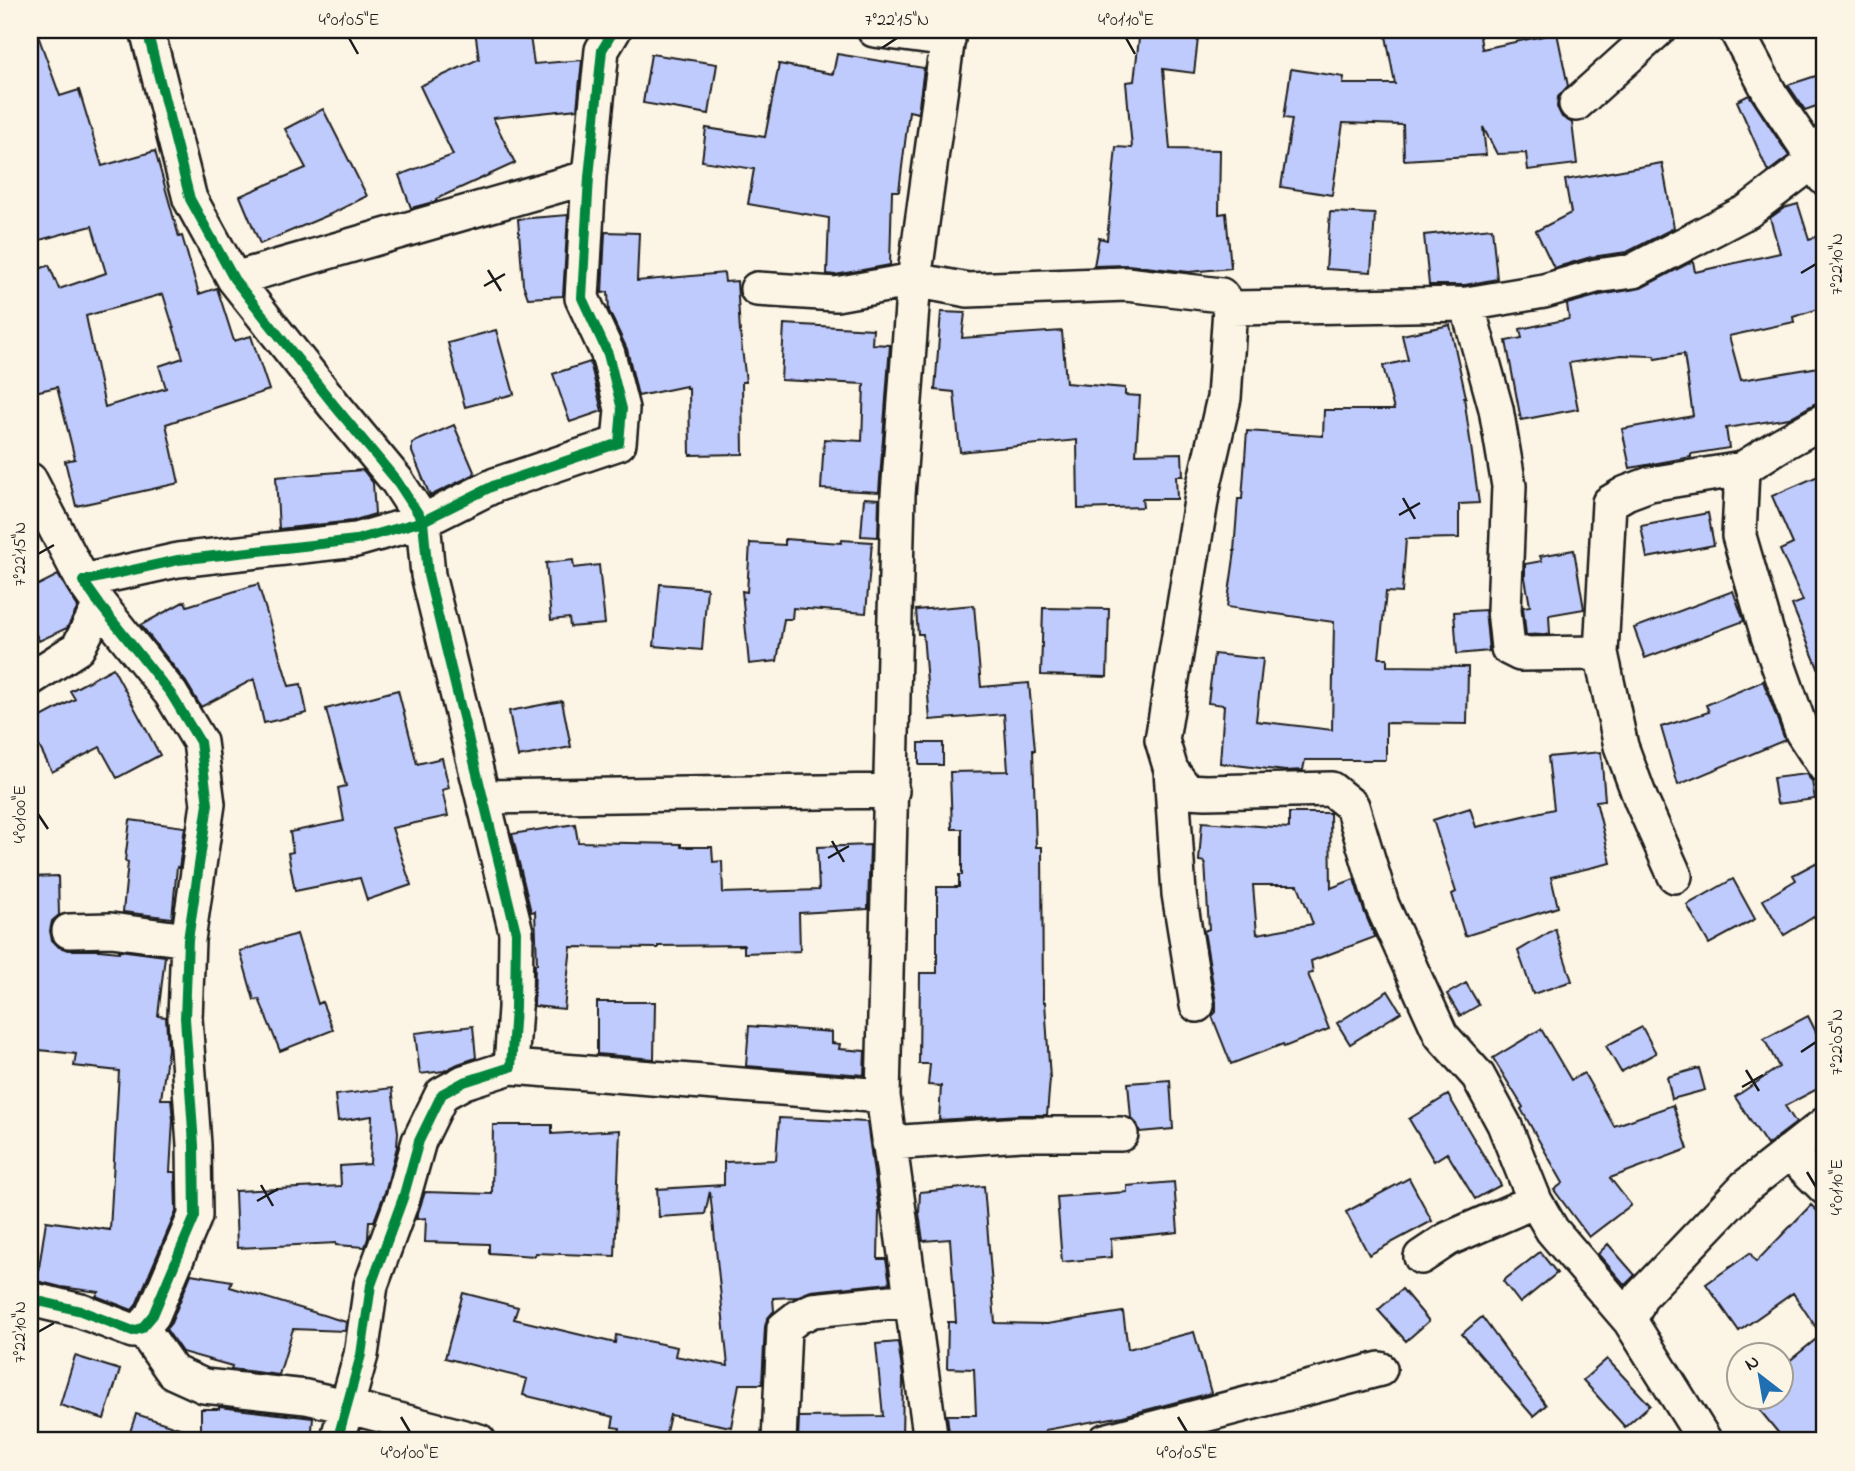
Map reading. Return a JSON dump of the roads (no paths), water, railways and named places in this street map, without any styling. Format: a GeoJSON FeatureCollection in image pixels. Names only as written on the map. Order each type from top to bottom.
{"type":"FeatureCollection","features":[{"type":"Feature","properties":{"kind":"street"},"geometry":{"type":"LineString","coordinates":[[147,30],[190,199],[234,279],[397,481],[423,522],[428,575],[516,932],[511,1066]]}},
{"type":"Feature","properties":{"kind":"street"},"geometry":{"type":"LineString","coordinates":[[91,593],[178,560],[356,540],[423,522],[495,485],[619,443],[622,410],[608,354],[582,298],[589,177],[602,50],[614,30]]}},
{"type":"Feature","properties":{"kind":"street"},"geometry":{"type":"LineString","coordinates":[[874,30],[949,35],[914,280],[898,495],[883,1096],[931,1441]]}},
{"type":"Feature","properties":{"kind":"street"},"geometry":{"type":"LineString","coordinates":[[1576,104],[1658,30]]}},
{"type":"Feature","properties":{"kind":"street"},"geometry":{"type":"LineString","coordinates":[[1230,308],[1467,304],[1544,291],[1596,276],[1633,271],[1748,211],[1822,161],[1771,95],[1736,30]]}},
{"type":"Feature","properties":{"kind":"street"},"geometry":{"type":"LineString","coordinates":[[234,279],[589,177]]}},
{"type":"Feature","properties":{"kind":"street"},"geometry":{"type":"LineString","coordinates":[[757,289],[836,294],[914,280],[968,290],[1126,284],[1221,295],[1230,308],[1224,398],[1203,489],[1162,740],[1171,770],[1179,894],[1197,1005]]}},
{"type":"Feature","properties":{"kind":"street"},"geometry":{"type":"LineString","coordinates":[[1467,304],[1496,410],[1509,486],[1504,610],[1508,648],[1520,654],[1601,653]]}},
{"type":"Feature","properties":{"kind":"street"},"geometry":{"type":"LineString","coordinates":[[1675,876],[1620,746],[1601,653],[1609,503],[1650,484],[1742,469],[1825,420]]}},
{"type":"Feature","properties":{"kind":"street"},"geometry":{"type":"LineString","coordinates":[[1742,469],[1739,536],[1768,636],[1802,732],[1825,767]]}},
{"type":"Feature","properties":{"kind":"street"},"geometry":{"type":"LineString","coordinates":[[30,480],[91,593],[171,694],[200,742],[208,804],[188,940],[185,1018],[194,1145],[195,1216],[153,1315],[142,1328],[133,1331],[81,1311],[30,1299]]}},
{"type":"Feature","properties":{"kind":"street"},"geometry":{"type":"LineString","coordinates":[[30,679],[78,648],[91,593]]}},
{"type":"Feature","properties":{"kind":"street"},"geometry":{"type":"LineString","coordinates":[[1171,770],[1186,791],[1331,789],[1352,806],[1382,905],[1441,1035],[1478,1076],[1504,1124],[1535,1201],[1552,1230],[1630,1321],[1705,1441]]}},
{"type":"Feature","properties":{"kind":"street"},"geometry":{"type":"LineString","coordinates":[[483,797],[892,791]]}},
{"type":"Feature","properties":{"kind":"street"},"geometry":{"type":"LineString","coordinates":[[69,931],[111,930],[188,940]]}},
{"type":"Feature","properties":{"kind":"street"},"geometry":{"type":"LineString","coordinates":[[337,1441],[361,1355],[371,1285],[403,1198],[419,1141],[442,1094],[464,1082],[511,1066],[883,1096]]}},
{"type":"Feature","properties":{"kind":"street"},"geometry":{"type":"LineString","coordinates":[[1630,1321],[1641,1296],[1745,1187],[1825,1124]]}},
{"type":"Feature","properties":{"kind":"street"},"geometry":{"type":"LineString","coordinates":[[888,1143],[1021,1134],[1121,1134]]}},
{"type":"Feature","properties":{"kind":"street"},"geometry":{"type":"LineString","coordinates":[[1789,1152],[1825,1188]]}},
{"type":"Feature","properties":{"kind":"street"},"geometry":{"type":"LineString","coordinates":[[1422,1257],[1448,1239],[1535,1201]]}},
{"type":"Feature","properties":{"kind":"street"},"geometry":{"type":"LineString","coordinates":[[779,1441],[784,1328],[813,1310],[911,1300]]}},
{"type":"Feature","properties":{"kind":"street"},"geometry":{"type":"LineString","coordinates":[[142,1328],[173,1372],[204,1386],[306,1396],[479,1441]]}},
{"type":"Feature","properties":{"kind":"street"},"geometry":{"type":"LineString","coordinates":[[1105,1441],[1380,1369]]}}]}
